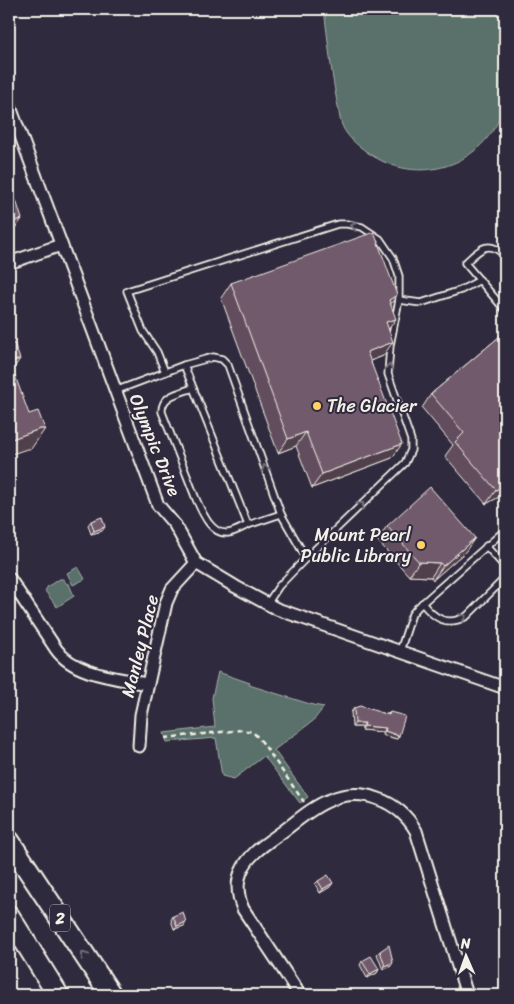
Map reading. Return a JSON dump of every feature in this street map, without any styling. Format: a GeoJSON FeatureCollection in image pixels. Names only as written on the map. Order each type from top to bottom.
{"type":"FeatureCollection","features":[{"type":"Feature","properties":{"kind":"highway","name":"2"},"geometry":{"type":"LineString","coordinates":[[9,841],[111,995]]}},
{"type":"Feature","properties":{"kind":"highway"},"geometry":{"type":"LineString","coordinates":[[9,916],[58,995]]}},
{"type":"Feature","properties":{"kind":"street","name":"Olympic Drive"},"geometry":{"type":"LineString","coordinates":[[9,104],[158,505],[175,526],[196,563],[277,609],[505,688]]}},
{"type":"Feature","properties":{"kind":"street"},"geometry":{"type":"LineString","coordinates":[[9,263],[61,246]]}},
{"type":"Feature","properties":{"kind":"street","name":"Manley Place"},"geometry":{"type":"LineString","coordinates":[[139,746],[140,720],[147,684],[169,595],[176,584],[196,563]]}},
{"type":"Feature","properties":{"kind":"street"},"geometry":{"type":"LineString","coordinates":[[9,578],[56,649],[66,660],[87,671],[147,684]]}},
{"type":"Feature","properties":{"kind":"street"},"geometry":{"type":"LineString","coordinates":[[300,995],[243,909],[238,894],[241,872],[249,858],[263,846],[322,803],[354,794],[372,796],[390,804],[405,816],[416,831],[467,995]]}},
{"type":"Feature","properties":{"kind":"lane"},"geometry":{"type":"LineString","coordinates":[[165,372],[157,352],[143,331],[127,291],[338,224],[362,227],[380,239],[388,249],[399,276],[399,300],[390,346],[388,374],[411,440],[411,450],[405,463],[306,558],[279,586],[267,604]]}},
{"type":"Feature","properties":{"kind":"lane"},"geometry":{"type":"LineString","coordinates":[[505,256],[494,247],[487,246],[480,249],[465,263],[505,310]]}},
{"type":"Feature","properties":{"kind":"lane"},"geometry":{"type":"LineString","coordinates":[[399,300],[428,302],[480,280]]}},
{"type":"Feature","properties":{"kind":"lane"},"geometry":{"type":"LineString","coordinates":[[115,391],[184,365],[213,357],[222,359],[228,365],[281,514],[306,558]]}},
{"type":"Feature","properties":{"kind":"lane"},"geometry":{"type":"LineString","coordinates":[[184,365],[248,526]]}},
{"type":"Feature","properties":{"kind":"lane"},"geometry":{"type":"LineString","coordinates":[[193,388],[165,399],[161,405],[192,491],[202,511],[216,530],[222,533],[229,533],[281,514]]}},
{"type":"Feature","properties":{"kind":"lane"},"geometry":{"type":"LineString","coordinates":[[400,651],[412,614],[505,530]]}},
{"type":"Feature","properties":{"kind":"lane"},"geometry":{"type":"LineString","coordinates":[[486,546],[505,567]]}},
{"type":"Feature","properties":{"kind":"lane"},"geometry":{"type":"LineString","coordinates":[[422,603],[437,618],[462,619],[505,578]]}},
{"type":"Feature","properties":{"kind":"path"},"geometry":{"type":"LineString","coordinates":[[165,738],[241,730],[253,732],[304,802]]}},
{"type":"Feature","properties":{"kind":"green space"},"geometry":{"type":"Polygon","coordinates":[[[324,9],[501,9],[506,98],[495,127],[482,144],[466,157],[448,165],[428,170],[407,169],[387,163],[367,152],[356,143],[349,137],[341,122],[333,79],[324,9]]]}},
{"type":"Feature","properties":{"kind":"green space"},"geometry":{"type":"Polygon","coordinates":[[[78,567],[85,579],[73,585],[67,573],[78,567]]]}},
{"type":"Feature","properties":{"kind":"green space"},"geometry":{"type":"Polygon","coordinates":[[[60,579],[69,584],[74,596],[57,607],[45,591],[48,586],[60,579]]]}},
{"type":"Feature","properties":{"kind":"green space"},"geometry":{"type":"Polygon","coordinates":[[[218,672],[250,683],[249,685],[324,707],[313,721],[274,750],[308,797],[300,803],[264,756],[234,779],[222,776],[216,738],[167,742],[164,733],[215,727],[212,698],[218,672]]]}},
{"type":"Feature","properties":{"kind":"building"},"geometry":{"type":"Polygon","coordinates":[[[9,193],[12,202],[16,200],[22,219],[9,223],[9,193]]]}},
{"type":"Feature","properties":{"kind":"building","name":"The Glacier"},"geometry":{"type":"Polygon","coordinates":[[[374,232],[397,295],[389,300],[396,319],[386,322],[393,342],[367,352],[402,444],[322,474],[306,432],[288,439],[231,283],[374,232]]]}},
{"type":"Feature","properties":{"kind":"building"},"geometry":{"type":"Polygon","coordinates":[[[505,332],[505,484],[496,490],[455,442],[464,433],[431,394],[505,332]]]}},
{"type":"Feature","properties":{"kind":"building"},"geometry":{"type":"Polygon","coordinates":[[[14,343],[20,359],[10,362],[29,414],[38,411],[45,429],[9,440],[9,345],[14,343]]]}},
{"type":"Feature","properties":{"kind":"building"},"geometry":{"type":"Polygon","coordinates":[[[430,487],[475,538],[443,566],[440,563],[419,562],[387,526],[430,487]]]}},
{"type":"Feature","properties":{"kind":"building"},"geometry":{"type":"Polygon","coordinates":[[[102,517],[105,527],[94,531],[91,521],[102,517]]]}},
{"type":"Feature","properties":{"kind":"building"},"geometry":{"type":"Polygon","coordinates":[[[360,706],[389,715],[390,712],[405,716],[399,736],[385,731],[386,728],[364,726],[365,723],[355,723],[354,708],[360,706]]]}},
{"type":"Feature","properties":{"kind":"building"},"geometry":{"type":"Polygon","coordinates":[[[328,875],[333,883],[323,889],[318,881],[328,875]]]}},
{"type":"Feature","properties":{"kind":"building"},"geometry":{"type":"Polygon","coordinates":[[[183,912],[186,922],[177,926],[173,916],[183,912]]]}},
{"type":"Feature","properties":{"kind":"building"},"geometry":{"type":"Polygon","coordinates":[[[389,945],[393,962],[385,966],[380,951],[389,945]]]}},
{"type":"Feature","properties":{"kind":"building"},"geometry":{"type":"Polygon","coordinates":[[[371,956],[379,969],[370,974],[362,961],[371,956]]]}},
{"type":"Feature","properties":{"kind":"place","name":"The Glacier"},"geometry":{"type":"Point","coordinates":[317,406]}},
{"type":"Feature","properties":{"kind":"place","name":"Mount Pearl Public Library"},"geometry":{"type":"Point","coordinates":[421,545]}}]}
